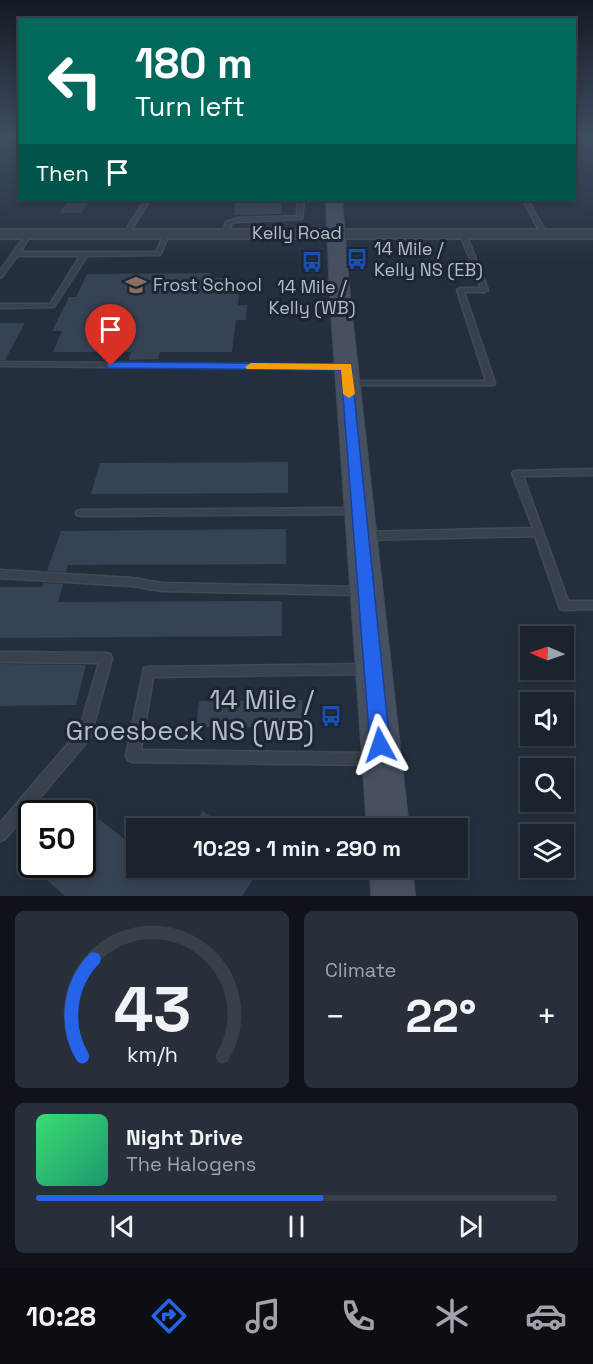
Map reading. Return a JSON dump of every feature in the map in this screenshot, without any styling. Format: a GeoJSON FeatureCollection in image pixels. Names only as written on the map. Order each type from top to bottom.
{"type":"FeatureCollection","features":[{"type":"Feature","properties":{"kind":"main road"},"geometry":{"type":"LineString","coordinates":[[334,201],[347,375],[387,818]]}},
{"type":"Feature","properties":{"kind":"main road"},"geometry":{"type":"LineString","coordinates":[[392,878],[393,896]]}},
{"type":"Feature","properties":{"kind":"street","name":"Kelly Road"},"geometry":{"type":"LineString","coordinates":[[0,234],[593,234]]}},
{"type":"Feature","properties":{"kind":"lane"},"geometry":{"type":"LineString","coordinates":[[126,234],[146,201]]}},
{"type":"Feature","properties":{"kind":"lane"},"geometry":{"type":"LineString","coordinates":[[226,233],[229,222],[238,220],[300,218],[301,201]]}},
{"type":"Feature","properties":{"kind":"lane"},"geometry":{"type":"LineString","coordinates":[[526,201],[544,234]]}},
{"type":"Feature","properties":{"kind":"lane"},"geometry":{"type":"LineString","coordinates":[[0,276],[28,234]]}},
{"type":"Feature","properties":{"kind":"lane"},"geometry":{"type":"LineString","coordinates":[[14,255],[158,254],[167,234]]}},
{"type":"Feature","properties":{"kind":"lane"},"geometry":{"type":"LineString","coordinates":[[0,364],[347,375],[491,383],[460,290],[486,291],[463,234]]}},
{"type":"Feature","properties":{"kind":"lane"},"geometry":{"type":"LineString","coordinates":[[0,306],[52,306],[84,255]]}},
{"type":"Feature","properties":{"kind":"lane"},"geometry":{"type":"LineString","coordinates":[[593,472],[518,473],[564,606],[593,605]]}},
{"type":"Feature","properties":{"kind":"lane"},"geometry":{"type":"LineString","coordinates":[[81,513],[539,532]]}},
{"type":"Feature","properties":{"kind":"lane"},"geometry":{"type":"LineString","coordinates":[[0,574],[132,582],[162,587],[367,591]]}},
{"type":"Feature","properties":{"kind":"lane"},"geometry":{"type":"LineString","coordinates":[[0,657],[106,658],[85,734],[0,834]]}},
{"type":"Feature","properties":{"kind":"lane"},"geometry":{"type":"LineString","coordinates":[[374,669],[148,672],[133,756],[382,759]]}},
{"type":"Feature","properties":{"kind":"building"},"geometry":{"type":"Polygon","coordinates":[[[68,201],[88,201],[81,213],[59,213],[68,201]]]}},
{"type":"Feature","properties":{"kind":"building"},"geometry":{"type":"Polygon","coordinates":[[[236,201],[282,201],[281,214],[234,215],[236,201]]]}},
{"type":"Feature","properties":{"kind":"building"},"geometry":{"type":"Polygon","coordinates":[[[211,273],[210,278],[232,278],[230,294],[239,294],[238,305],[247,305],[246,320],[236,320],[232,352],[160,352],[158,359],[129,360],[131,352],[53,352],[62,331],[52,331],[69,297],[76,297],[87,274],[211,273]]]}},
{"type":"Feature","properties":{"kind":"building"},"geometry":{"type":"Polygon","coordinates":[[[0,323],[25,323],[5,360],[0,360],[0,323]]]}},
{"type":"Feature","properties":{"kind":"building"},"geometry":{"type":"Polygon","coordinates":[[[288,462],[288,493],[91,494],[100,463],[288,462]]]}},
{"type":"Feature","properties":{"kind":"building"},"geometry":{"type":"Polygon","coordinates":[[[286,529],[286,564],[68,565],[66,572],[47,571],[61,531],[286,529]]]}},
{"type":"Feature","properties":{"kind":"building"},"geometry":{"type":"Polygon","coordinates":[[[43,583],[63,584],[58,602],[282,601],[282,636],[0,638],[0,587],[42,587],[43,583]]]}},
{"type":"Feature","properties":{"kind":"building"},"geometry":{"type":"Polygon","coordinates":[[[0,664],[86,665],[76,705],[0,706],[0,664]]]}},
{"type":"Feature","properties":{"kind":"building"},"geometry":{"type":"Polygon","coordinates":[[[302,700],[302,727],[196,727],[199,701],[302,700]]]}},
{"type":"Feature","properties":{"kind":"building"},"geometry":{"type":"Polygon","coordinates":[[[203,811],[213,818],[198,818],[203,811]]]}},
{"type":"Feature","properties":{"kind":"building"},"geometry":{"type":"Polygon","coordinates":[[[99,819],[126,840],[126,878],[254,878],[242,896],[65,896],[47,880],[49,878],[96,878],[96,822],[99,819]]]}},
{"type":"Feature","properties":{"kind":"slow traffic"},"geometry":{"type":"LineString","coordinates":[[251,367],[346,367],[349,394]]}},
{"type":"Feature","properties":{"kind":"place","name":"14 Mile / Kelly NS (EB)"},"geometry":{"type":"Point","coordinates":[357,259]}},
{"type":"Feature","properties":{"kind":"place","name":"14 Mile / Kelly (WB)"},"geometry":{"type":"Point","coordinates":[312,262]}},
{"type":"Feature","properties":{"kind":"place","name":"Frost School"},"geometry":{"type":"Point","coordinates":[136,285]}},
{"type":"Feature","properties":{"kind":"place","name":"14 Mile / Groesbeck NS (WB)"},"geometry":{"type":"Point","coordinates":[331,716]}},
{"type":"Feature","properties":{"kind":"route"},"geometry":{"type":"LineString","coordinates":[[111,366],[346,367],[380,745]]}}]}
